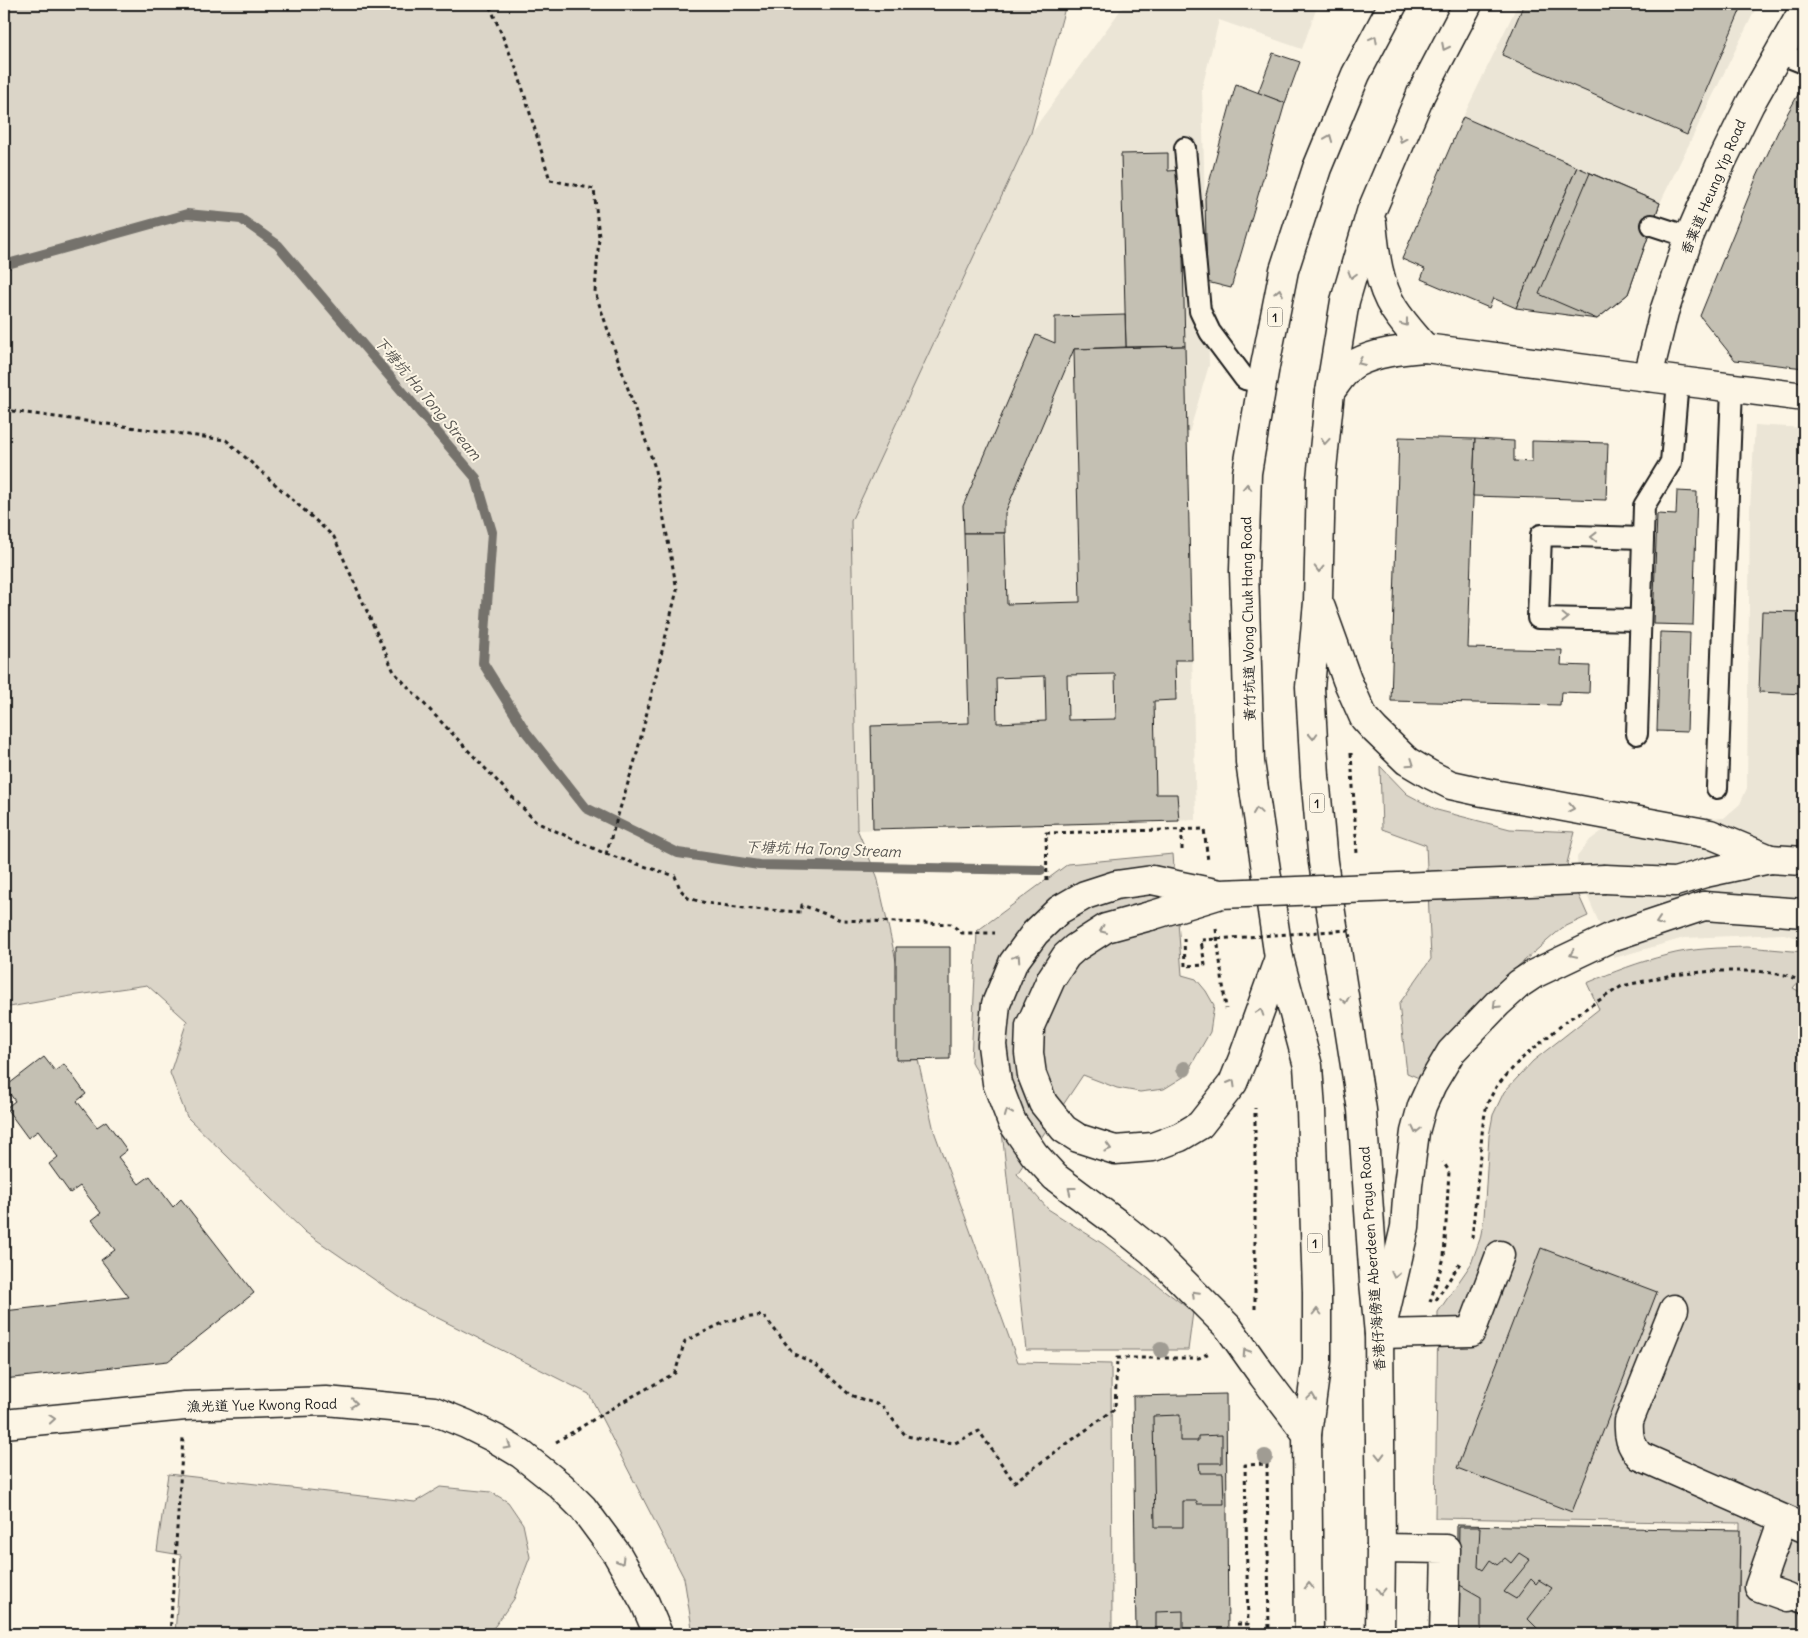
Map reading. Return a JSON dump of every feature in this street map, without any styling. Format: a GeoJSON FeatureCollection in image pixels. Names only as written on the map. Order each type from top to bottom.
{"type":"FeatureCollection","features":[{"type":"Feature","properties":{"kind":"main road","name":"黃竹坑道 Wong Chuk Hang Road"},"geometry":{"type":"LineString","coordinates":[[1279,958],[1250,762],[1244,571],[1247,473],[1284,270],[1317,168],[1356,74],[1393,4]]}},
{"type":"Feature","properties":{"kind":"main road","name":"1"},"geometry":{"type":"LineString","coordinates":[[1318,602],[1322,479],[1330,392],[1345,301],[1371,212],[1422,94],[1468,4]]}},
{"type":"Feature","properties":{"kind":"main road","name":"香葉道 Heung Yip Road"},"geometry":{"type":"LineString","coordinates":[[1648,377],[1664,312],[1690,237],[1726,153],[1750,104],[1804,9]]}},
{"type":"Feature","properties":{"kind":"main road"},"geometry":{"type":"LineString","coordinates":[[1371,212],[1376,259],[1388,298],[1408,328],[1426,348]]}},
{"type":"Feature","properties":{"kind":"main road"},"geometry":{"type":"LineString","coordinates":[[1330,392],[1341,376],[1355,364],[1400,350],[1426,348],[1804,396]]}},
{"type":"Feature","properties":{"kind":"main road"},"geometry":{"type":"LineString","coordinates":[[1318,602],[1347,680],[1364,718],[1406,761],[1451,785],[1710,834],[1770,859]]}},
{"type":"Feature","properties":{"kind":"main road","name":"香港仔海傍道 Aberdeen Praya Road"},"geometry":{"type":"LineString","coordinates":[[1318,602],[1310,688],[1315,776],[1323,862],[1362,1110],[1373,1273],[1380,1334],[1380,1634]]}},
{"type":"Feature","properties":{"kind":"main road"},"geometry":{"type":"LineString","coordinates":[[1307,1434],[1229,1328],[1152,1251],[1055,1177],[1034,1154],[1012,1122],[997,1083],[992,1045],[996,1004],[1013,963],[1035,932],[1059,910],[1085,895],[1116,885],[1152,880],[1220,894],[1605,878],[1675,882],[1770,859],[1804,861]]}},
{"type":"Feature","properties":{"kind":"main road"},"geometry":{"type":"LineString","coordinates":[[1675,882],[1704,906]]}},
{"type":"Feature","properties":{"kind":"main road"},"geometry":{"type":"LineString","coordinates":[[1220,894],[1106,928],[1066,956],[1051,979],[1030,1026],[1028,1053],[1032,1075],[1043,1103],[1064,1129],[1078,1138],[1114,1150],[1153,1147],[1180,1137],[1200,1125],[1232,1083],[1279,958]]}},
{"type":"Feature","properties":{"kind":"main road"},"geometry":{"type":"LineString","coordinates":[[1500,1255],[1471,1332],[1380,1334],[1405,1228],[1415,1132],[1422,1106],[1443,1065],[1464,1036],[1498,1003],[1534,974],[1614,936],[1704,906],[1804,912]]}},
{"type":"Feature","properties":{"kind":"main road","name":"1"},"geometry":{"type":"LineString","coordinates":[[1279,958],[1308,1066],[1311,1110],[1317,1292],[1317,1361],[1307,1434],[1309,1634]]}},
{"type":"Feature","properties":{"kind":"main road"},"geometry":{"type":"LineString","coordinates":[[1674,1309],[1629,1421],[1628,1434],[1632,1447],[1640,1456],[1794,1524],[1759,1587],[1796,1600]]}},
{"type":"Feature","properties":{"kind":"main road","name":"漁光道 Yue Kwong Road"},"geometry":{"type":"LineString","coordinates":[[4,1424],[185,1406],[326,1401],[434,1411],[496,1439],[521,1454],[561,1486],[583,1508],[617,1554],[644,1603],[658,1634]]}},
{"type":"Feature","properties":{"kind":"main road"},"geometry":{"type":"LineString","coordinates":[[1381,1548],[1446,1549],[1444,1634]]}},
{"type":"Feature","properties":{"kind":"lane"},"geometry":{"type":"LineString","coordinates":[[1779,53],[1804,63]]}},
{"type":"Feature","properties":{"kind":"lane"},"geometry":{"type":"LineString","coordinates":[[1185,148],[1200,311],[1210,332],[1245,379],[1262,383]]}},
{"type":"Feature","properties":{"kind":"lane"},"geometry":{"type":"LineString","coordinates":[[1652,225],[1690,237]]}},
{"type":"Feature","properties":{"kind":"lane"},"geometry":{"type":"LineString","coordinates":[[1637,734],[1644,506],[1671,462],[1678,381]]}},
{"type":"Feature","properties":{"kind":"lane"},"geometry":{"type":"LineString","coordinates":[[1717,788],[1732,388]]}},
{"type":"Feature","properties":{"kind":"lane"},"geometry":{"type":"LineString","coordinates":[[1640,620],[1538,618],[1540,544],[1541,535],[1643,538]]}},
{"type":"Feature","properties":{"kind":"path"},"geometry":{"type":"LineString","coordinates":[[489,4],[518,73],[550,180],[594,190],[599,237],[596,292],[654,465],[678,590],[636,757],[606,854]]}},
{"type":"Feature","properties":{"kind":"path"},"geometry":{"type":"LineString","coordinates":[[4,410],[226,440],[334,537],[394,672],[536,822],[606,854],[675,876],[680,889],[688,898],[706,903],[801,912],[802,905],[841,920],[951,924],[962,933],[997,933]]}},
{"type":"Feature","properties":{"kind":"path"},"geometry":{"type":"LineString","coordinates":[[1357,854],[1350,740],[1356,725],[1364,718]]}},
{"type":"Feature","properties":{"kind":"path"},"geometry":{"type":"LineString","coordinates":[[1047,888],[1046,832],[1204,829],[1209,867]]}},
{"type":"Feature","properties":{"kind":"path"},"geometry":{"type":"LineString","coordinates":[[1182,830],[1182,861]]}},
{"type":"Feature","properties":{"kind":"path"},"geometry":{"type":"LineString","coordinates":[[1216,925],[1226,1011]]}},
{"type":"Feature","properties":{"kind":"path"},"geometry":{"type":"LineString","coordinates":[[1184,938],[1185,966],[1205,965],[1201,940],[1349,930],[1351,937]]}},
{"type":"Feature","properties":{"kind":"path"},"geometry":{"type":"LineString","coordinates":[[1471,1241],[1483,1124],[1488,1104],[1496,1087],[1519,1061],[1569,1019],[1622,986],[1672,975],[1714,971],[1757,971],[1785,975],[1804,982]]}},
{"type":"Feature","properties":{"kind":"path"},"geometry":{"type":"LineString","coordinates":[[1255,1102],[1255,1310]]}},
{"type":"Feature","properties":{"kind":"path"},"geometry":{"type":"LineString","coordinates":[[1441,1160],[1449,1171],[1444,1258],[1430,1306],[1456,1272],[1466,1254]]}},
{"type":"Feature","properties":{"kind":"path"},"geometry":{"type":"LineString","coordinates":[[554,1444],[626,1400],[675,1373],[685,1341],[727,1321],[763,1315],[794,1354],[815,1364],[850,1395],[882,1406],[906,1436],[955,1443],[979,1431],[1014,1482],[1115,1409],[1117,1358],[1199,1358]]}},
{"type":"Feature","properties":{"kind":"path"},"geometry":{"type":"LineString","coordinates":[[170,1634],[184,1432]]}},
{"type":"Feature","properties":{"kind":"path"},"geometry":{"type":"LineString","coordinates":[[1237,1624],[1248,1624],[1245,1465],[1267,1464],[1269,1634]]}},
{"type":"Feature","properties":{"kind":"shaded area"},"geometry":{"type":"Polygon","coordinates":[[[4,4],[1066,4],[1031,133],[851,521],[857,829],[877,876],[934,1131],[1018,1362],[1111,1364],[1112,1634],[693,1634],[684,1578],[589,1394],[410,1304],[305,1232],[187,1117],[170,1073],[187,1021],[147,985],[4,1008],[4,4]]]}},
{"type":"Feature","properties":{"kind":"shaded area"},"geometry":{"type":"Polygon","coordinates":[[[1125,4],[1318,4],[1302,49],[1219,20],[1202,88],[1209,365],[1187,440],[1196,820],[857,830],[850,521],[1031,133],[1125,4]]]}},
{"type":"Feature","properties":{"kind":"shaded area"},"geometry":{"type":"Polygon","coordinates":[[[1518,4],[1758,4],[1660,203],[1628,294],[1597,319],[1516,308],[1577,167],[1463,117],[1518,4]]]}},
{"type":"Feature","properties":{"kind":"shaded area"},"geometry":{"type":"Polygon","coordinates":[[[1755,425],[1804,428],[1804,940],[1784,934],[1684,938],[1614,958],[1578,874],[1577,857],[1590,840],[1609,826],[1724,818],[1740,804],[1747,788],[1750,508],[1755,425]]]}},
{"type":"Feature","properties":{"kind":"shaded area"},"geometry":{"type":"Polygon","coordinates":[[[1380,766],[1407,794],[1437,810],[1510,829],[1575,832],[1567,863],[1572,880],[1588,916],[1562,928],[1517,967],[1440,1048],[1424,1080],[1407,1073],[1399,1004],[1431,959],[1426,845],[1382,829],[1380,766]]]}},
{"type":"Feature","properties":{"kind":"shaded area"},"geometry":{"type":"Polygon","coordinates":[[[1173,854],[1182,975],[1196,979],[1214,1005],[1210,1032],[1185,1076],[1164,1089],[1140,1092],[1117,1088],[1083,1075],[1017,1174],[1048,1209],[1103,1244],[1193,1312],[1188,1350],[1026,1350],[999,1104],[971,1062],[977,931],[1068,864],[1173,854]]]}},
{"type":"Feature","properties":{"kind":"shaded area"},"geometry":{"type":"Polygon","coordinates":[[[1747,947],[1804,952],[1804,975],[1793,988],[1804,994],[1804,1634],[1739,1634],[1740,1523],[1435,1518],[1438,1312],[1471,1264],[1480,1239],[1484,1218],[1489,1136],[1493,1115],[1504,1092],[1533,1061],[1599,1009],[1587,983],[1636,964],[1677,953],[1747,947]]]}},
{"type":"Feature","properties":{"kind":"shaded area"},"geometry":{"type":"Polygon","coordinates":[[[168,1474],[415,1502],[440,1487],[491,1492],[508,1502],[523,1524],[530,1557],[514,1599],[495,1626],[486,1634],[175,1634],[181,1555],[157,1551],[168,1474]]]}},
{"type":"Feature","properties":{"kind":"building"},"geometry":{"type":"Polygon","coordinates":[[[1524,4],[1743,4],[1687,135],[1502,55],[1524,4]]]}},
{"type":"Feature","properties":{"kind":"building"},"geometry":{"type":"Polygon","coordinates":[[[1273,53],[1300,62],[1285,103],[1258,93],[1273,53]]]}},
{"type":"Feature","properties":{"kind":"building"},"geometry":{"type":"Polygon","coordinates":[[[1236,84],[1285,103],[1231,288],[1207,282],[1205,198],[1236,84]]]}},
{"type":"Feature","properties":{"kind":"building"},"geometry":{"type":"Polygon","coordinates":[[[1804,84],[1804,368],[1735,360],[1700,316],[1755,181],[1781,125],[1804,84]]]}},
{"type":"Feature","properties":{"kind":"building"},"geometry":{"type":"Polygon","coordinates":[[[1463,117],[1577,167],[1516,308],[1493,298],[1489,308],[1421,279],[1425,269],[1402,259],[1463,117]]]}},
{"type":"Feature","properties":{"kind":"building"},"geometry":{"type":"Polygon","coordinates":[[[1168,153],[1168,171],[1181,170],[1185,346],[1126,347],[1121,154],[1168,153]]]}},
{"type":"Feature","properties":{"kind":"building"},"geometry":{"type":"Polygon","coordinates":[[[1577,167],[1660,203],[1628,294],[1597,319],[1516,308],[1577,167]]]}},
{"type":"Feature","properties":{"kind":"building"},"geometry":{"type":"Polygon","coordinates":[[[1590,173],[1660,203],[1628,294],[1597,319],[1539,294],[1590,173]]]}},
{"type":"Feature","properties":{"kind":"building"},"geometry":{"type":"Polygon","coordinates":[[[1125,315],[1126,347],[1074,349],[1005,513],[1005,533],[964,533],[963,506],[1036,335],[1055,343],[1055,317],[1125,315]]]}},
{"type":"Feature","properties":{"kind":"building"},"geometry":{"type":"Polygon","coordinates":[[[1185,346],[1192,660],[1175,660],[1176,700],[1154,701],[1156,794],[1177,794],[1179,821],[873,829],[871,726],[969,723],[964,533],[1005,533],[1007,604],[1080,602],[1074,349],[1185,346]],[[1115,674],[1067,675],[1068,720],[1116,719],[1115,674]],[[1045,676],[996,678],[997,723],[1046,721],[1045,676]]]}},
{"type":"Feature","properties":{"kind":"building"},"geometry":{"type":"Polygon","coordinates":[[[1399,437],[1475,439],[1468,648],[1562,650],[1561,665],[1590,666],[1589,693],[1561,692],[1560,705],[1391,701],[1399,437]]]}},
{"type":"Feature","properties":{"kind":"building"},"geometry":{"type":"Polygon","coordinates":[[[1475,439],[1514,441],[1514,461],[1532,462],[1532,441],[1608,443],[1606,500],[1473,496],[1475,439]]]}},
{"type":"Feature","properties":{"kind":"building"},"geometry":{"type":"Polygon","coordinates":[[[1677,491],[1697,492],[1693,625],[1653,624],[1657,514],[1676,515],[1677,491]]]}},
{"type":"Feature","properties":{"kind":"building"},"geometry":{"type":"Polygon","coordinates":[[[1762,611],[1804,612],[1804,694],[1759,692],[1762,611]]]}},
{"type":"Feature","properties":{"kind":"building"},"geometry":{"type":"Polygon","coordinates":[[[1660,632],[1690,633],[1687,732],[1657,731],[1660,632]]]}},
{"type":"Feature","properties":{"kind":"building"},"geometry":{"type":"Polygon","coordinates":[[[896,947],[950,947],[950,1059],[896,1060],[896,947]]]}},
{"type":"Feature","properties":{"kind":"building"},"geometry":{"type":"Polygon","coordinates":[[[44,1057],[55,1071],[64,1064],[86,1094],[77,1101],[97,1127],[106,1121],[127,1150],[118,1157],[139,1184],[150,1176],[173,1207],[181,1199],[254,1293],[168,1361],[4,1379],[4,1311],[129,1297],[101,1260],[115,1250],[92,1220],[101,1213],[80,1186],[70,1193],[49,1164],[58,1157],[38,1131],[28,1138],[6,1108],[15,1101],[5,1087],[44,1057]]]}},
{"type":"Feature","properties":{"kind":"building"},"geometry":{"type":"Polygon","coordinates":[[[1541,1248],[1657,1292],[1572,1512],[1457,1468],[1541,1248]]]}},
{"type":"Feature","properties":{"kind":"building"},"geometry":{"type":"Polygon","coordinates":[[[1226,1394],[1228,1634],[1136,1634],[1133,1396],[1226,1394]]]}},
{"type":"Feature","properties":{"kind":"building"},"geometry":{"type":"Polygon","coordinates":[[[1180,1415],[1180,1441],[1198,1441],[1198,1436],[1222,1435],[1222,1463],[1199,1463],[1200,1473],[1223,1473],[1224,1504],[1197,1504],[1197,1501],[1183,1501],[1183,1527],[1155,1527],[1153,1416],[1180,1415]]]}},
{"type":"Feature","properties":{"kind":"building"},"geometry":{"type":"Polygon","coordinates":[[[1457,1525],[1740,1530],[1738,1634],[1456,1634],[1457,1525]]]}},
{"type":"Feature","properties":{"kind":"building"},"geometry":{"type":"Polygon","coordinates":[[[1459,1527],[1480,1527],[1478,1567],[1483,1570],[1490,1560],[1497,1565],[1505,1558],[1511,1563],[1519,1553],[1530,1560],[1504,1592],[1516,1599],[1531,1579],[1536,1584],[1539,1580],[1552,1588],[1528,1619],[1543,1634],[1481,1634],[1481,1597],[1458,1584],[1459,1527]]]}},
{"type":"Feature","properties":{"kind":"building"},"geometry":{"type":"Polygon","coordinates":[[[1183,1611],[1183,1634],[1156,1634],[1156,1612],[1183,1611]]]}},
{"type":"Feature","properties":{"kind":"building"},"geometry":{"type":"Polygon","coordinates":[[[1225,1631],[1225,1634],[1200,1634],[1200,1632],[1225,1631]]]}},
{"type":"Feature","properties":{"kind":"waterway","name":"下塘坑 Ha Tong Stream"},"geometry":{"type":"LineString","coordinates":[[4,265],[187,214],[241,219],[278,245],[476,478],[492,532],[483,663],[526,732],[586,808],[678,853],[759,865],[1041,870]]}}]}
